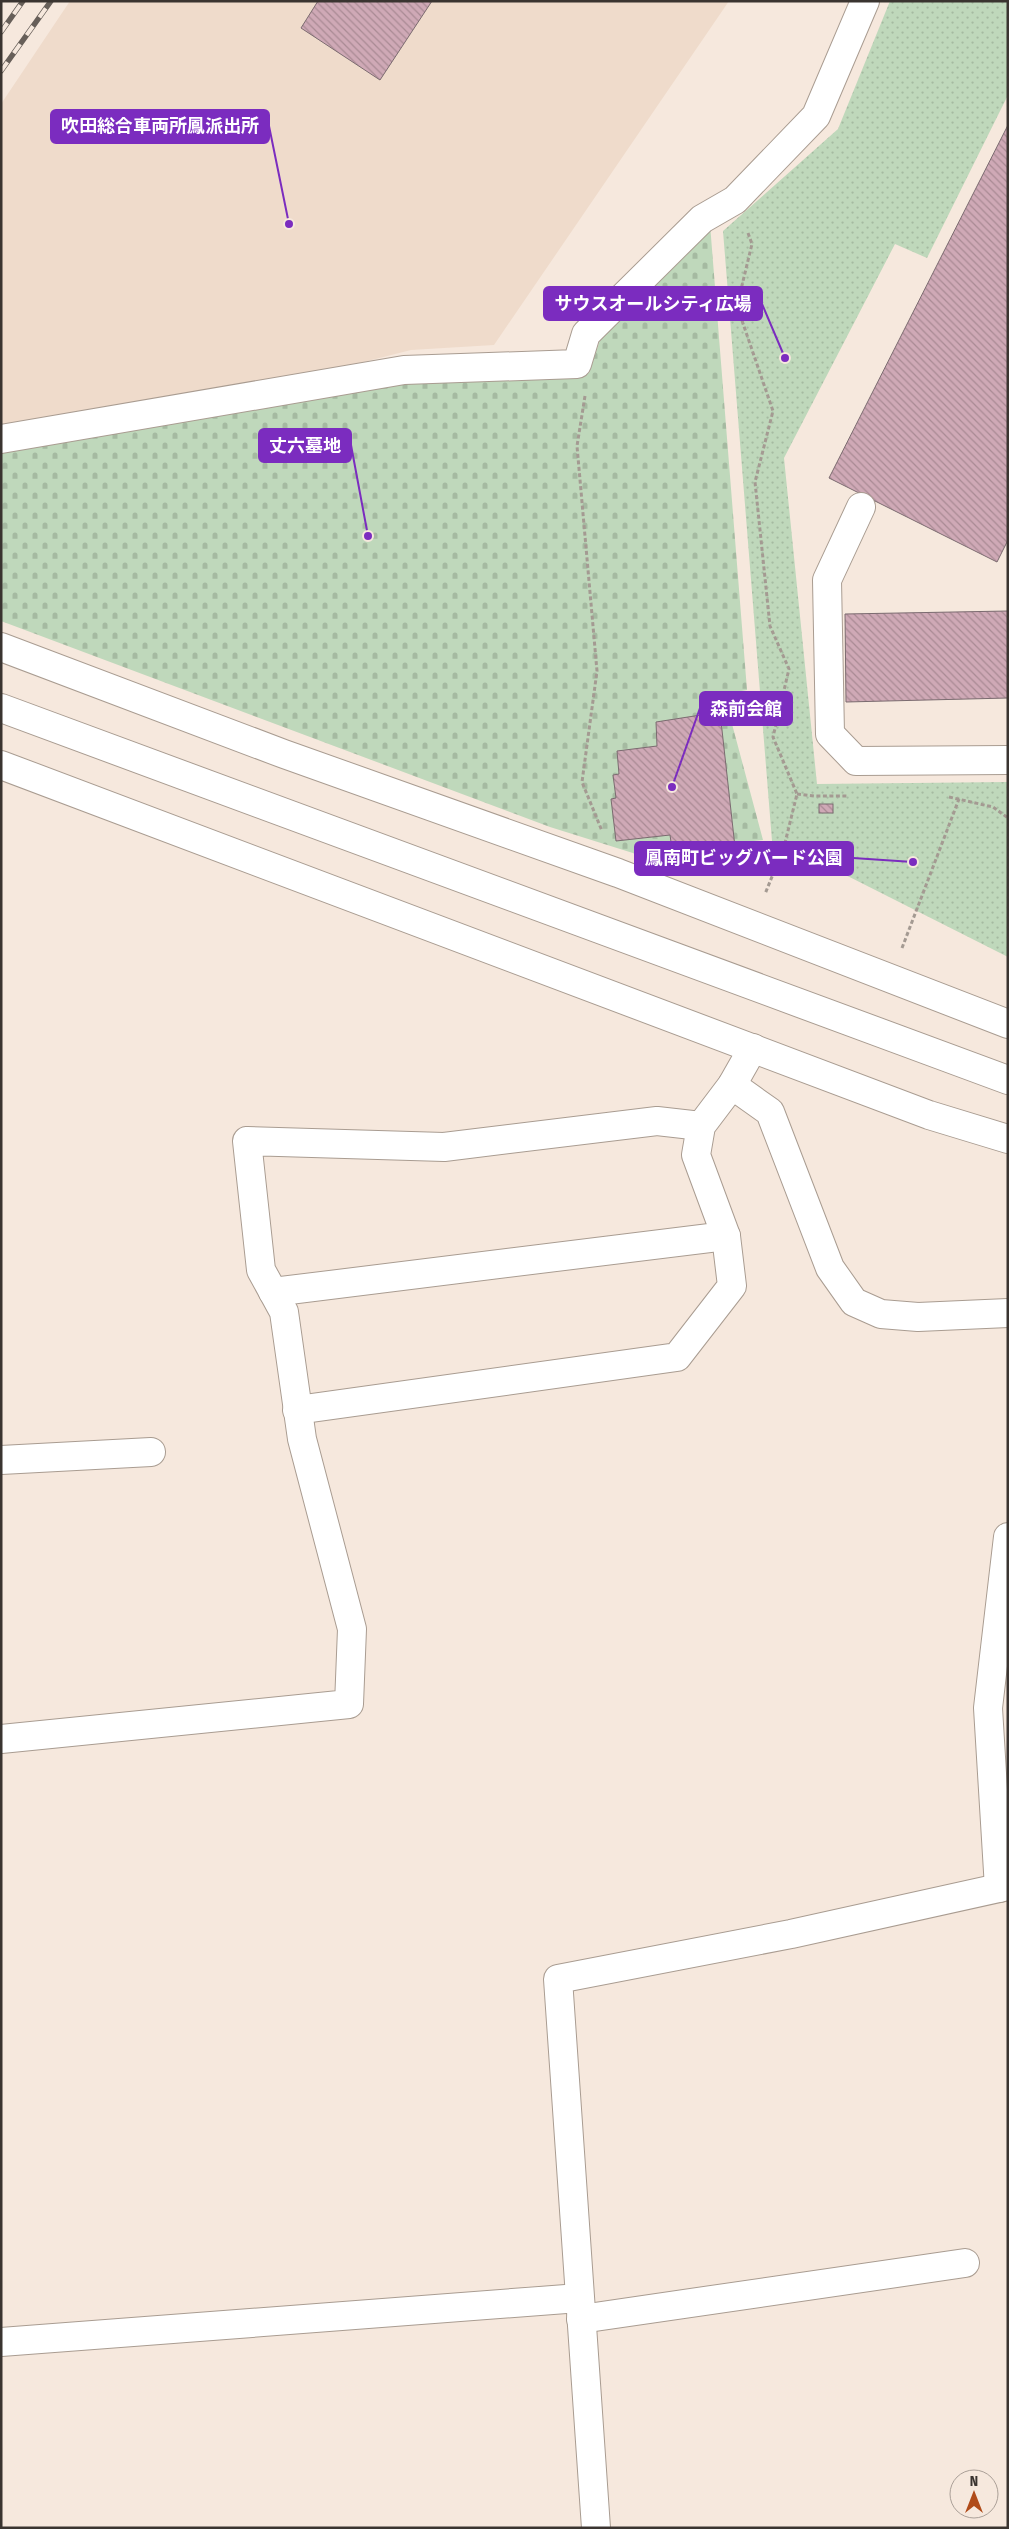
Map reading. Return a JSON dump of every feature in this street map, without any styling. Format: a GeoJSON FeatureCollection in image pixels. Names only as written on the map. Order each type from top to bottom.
{"type":"FeatureCollection","features":[{"type":"Feature","properties":{"kind":"street"},"geometry":{"type":"LineString","coordinates":[[1,439],[404,370],[577,364],[586,334],[702,219],[735,200],[816,116],[865,1]]}},
{"type":"Feature","properties":{"kind":"street"},"geometry":{"type":"LineString","coordinates":[[861,507],[827,580],[830,734],[856,762],[1008,760]]}},
{"type":"Feature","properties":{"kind":"street"},"geometry":{"type":"LineString","coordinates":[[1,647],[284,754],[618,873],[1008,1024]]}},
{"type":"Feature","properties":{"kind":"street"},"geometry":{"type":"LineString","coordinates":[[1,708],[1006,1080]]}},
{"type":"Feature","properties":{"kind":"street"},"geometry":{"type":"LineString","coordinates":[[1,765],[930,1115],[1008,1139]]}},
{"type":"Feature","properties":{"kind":"street"},"geometry":{"type":"LineString","coordinates":[[297,1410],[678,1357],[732,1286],[726,1236],[696,1155],[701,1126],[732,1085],[753,1048]]}},
{"type":"Feature","properties":{"kind":"street"},"geometry":{"type":"LineString","coordinates":[[732,1085],[770,1112],[830,1268],[854,1302],[881,1314],[918,1317],[1008,1313]]}},
{"type":"Feature","properties":{"kind":"street"},"geometry":{"type":"LineString","coordinates":[[1,1739],[349,1704],[352,1629],[302,1439],[284,1312],[261,1270],[247,1141],[444,1146],[657,1121],[701,1126]]}},
{"type":"Feature","properties":{"kind":"street"},"geometry":{"type":"LineString","coordinates":[[273,1292],[726,1236]]}},
{"type":"Feature","properties":{"kind":"street"},"geometry":{"type":"LineString","coordinates":[[1,1460],[151,1452]]}},
{"type":"Feature","properties":{"kind":"street"},"geometry":{"type":"LineString","coordinates":[[596,2528],[558,1978],[791,1934],[1003,1887],[988,1708],[1008,1537]]}},
{"type":"Feature","properties":{"kind":"street"},"geometry":{"type":"LineString","coordinates":[[1,2342],[580,2308],[965,2263]]}},
{"type":"Feature","properties":{"kind":"path"},"geometry":{"type":"LineString","coordinates":[[735,200],[752,244],[737,306],[772,411],[755,482],[770,626],[789,669],[772,737],[796,794],[784,847],[765,894]]}},
{"type":"Feature","properties":{"kind":"path"},"geometry":{"type":"LineString","coordinates":[[577,364],[589,373],[577,446],[597,671],[582,782],[618,873]]}},
{"type":"Feature","properties":{"kind":"path"},"geometry":{"type":"LineString","coordinates":[[796,794],[851,796]]}},
{"type":"Feature","properties":{"kind":"path"},"geometry":{"type":"LineString","coordinates":[[946,796],[994,807],[1008,818]]}},
{"type":"Feature","properties":{"kind":"path"},"geometry":{"type":"LineString","coordinates":[[901,948],[959,799]]}},
{"type":"Feature","properties":{"kind":"shaded area"},"geometry":{"type":"Polygon","coordinates":[[[70,1],[729,1],[494,345],[411,350],[213,400],[1,428],[1,104],[70,1]]]}},
{"type":"Feature","properties":{"kind":"green space"},"geometry":{"type":"Polygon","coordinates":[[[890,1],[1008,1],[1008,95],[927,258],[895,244],[784,458],[817,784],[1008,782],[1008,957],[798,851],[772,841],[723,231],[838,129],[890,1]]]}},
{"type":"Feature","properties":{"kind":"green space"},"geometry":{"type":"Polygon","coordinates":[[[710,224],[747,690],[724,694],[763,840],[636,854],[550,827],[1,621],[1,450],[414,380],[589,373],[602,334],[710,224]]]}},
{"type":"Feature","properties":{"kind":"building"},"geometry":{"type":"Polygon","coordinates":[[[318,1],[432,1],[380,80],[301,28],[318,1]]]}},
{"type":"Feature","properties":{"kind":"building"},"geometry":{"type":"Polygon","coordinates":[[[1008,125],[1008,540],[997,562],[829,478],[1008,125]]]}},
{"type":"Feature","properties":{"kind":"building"},"geometry":{"type":"Polygon","coordinates":[[[1008,611],[1008,698],[846,702],[845,614],[1008,611]]]}},
{"type":"Feature","properties":{"kind":"building"},"geometry":{"type":"Polygon","coordinates":[[[720,712],[737,865],[674,863],[670,835],[616,841],[611,799],[616,798],[613,775],[619,774],[617,751],[657,746],[656,722],[720,712]]]}},
{"type":"Feature","properties":{"kind":"building"},"geometry":{"type":"Polygon","coordinates":[[[819,804],[833,804],[833,813],[819,813],[819,804]]]}},
{"type":"Feature","properties":{"kind":"railway"},"geometry":{"type":"LineString","coordinates":[[1,32],[23,1]]}},
{"type":"Feature","properties":{"kind":"railway"},"geometry":{"type":"LineString","coordinates":[[1,71],[51,1]]}},
{"type":"Feature","properties":{"kind":"place","name":"吹田総合車両所鳳派出所"},"geometry":{"type":"Point","coordinates":[289,224]}},
{"type":"Feature","properties":{"kind":"place","name":"サウスオールシティ広場"},"geometry":{"type":"Point","coordinates":[785,358]}},
{"type":"Feature","properties":{"kind":"place","name":"丈六墓地"},"geometry":{"type":"Point","coordinates":[368,536]}},
{"type":"Feature","properties":{"kind":"place","name":"森前会館"},"geometry":{"type":"Point","coordinates":[672,787]}},
{"type":"Feature","properties":{"kind":"place","name":"鳳南町ビッグバード公園"},"geometry":{"type":"Point","coordinates":[913,862]}}]}
